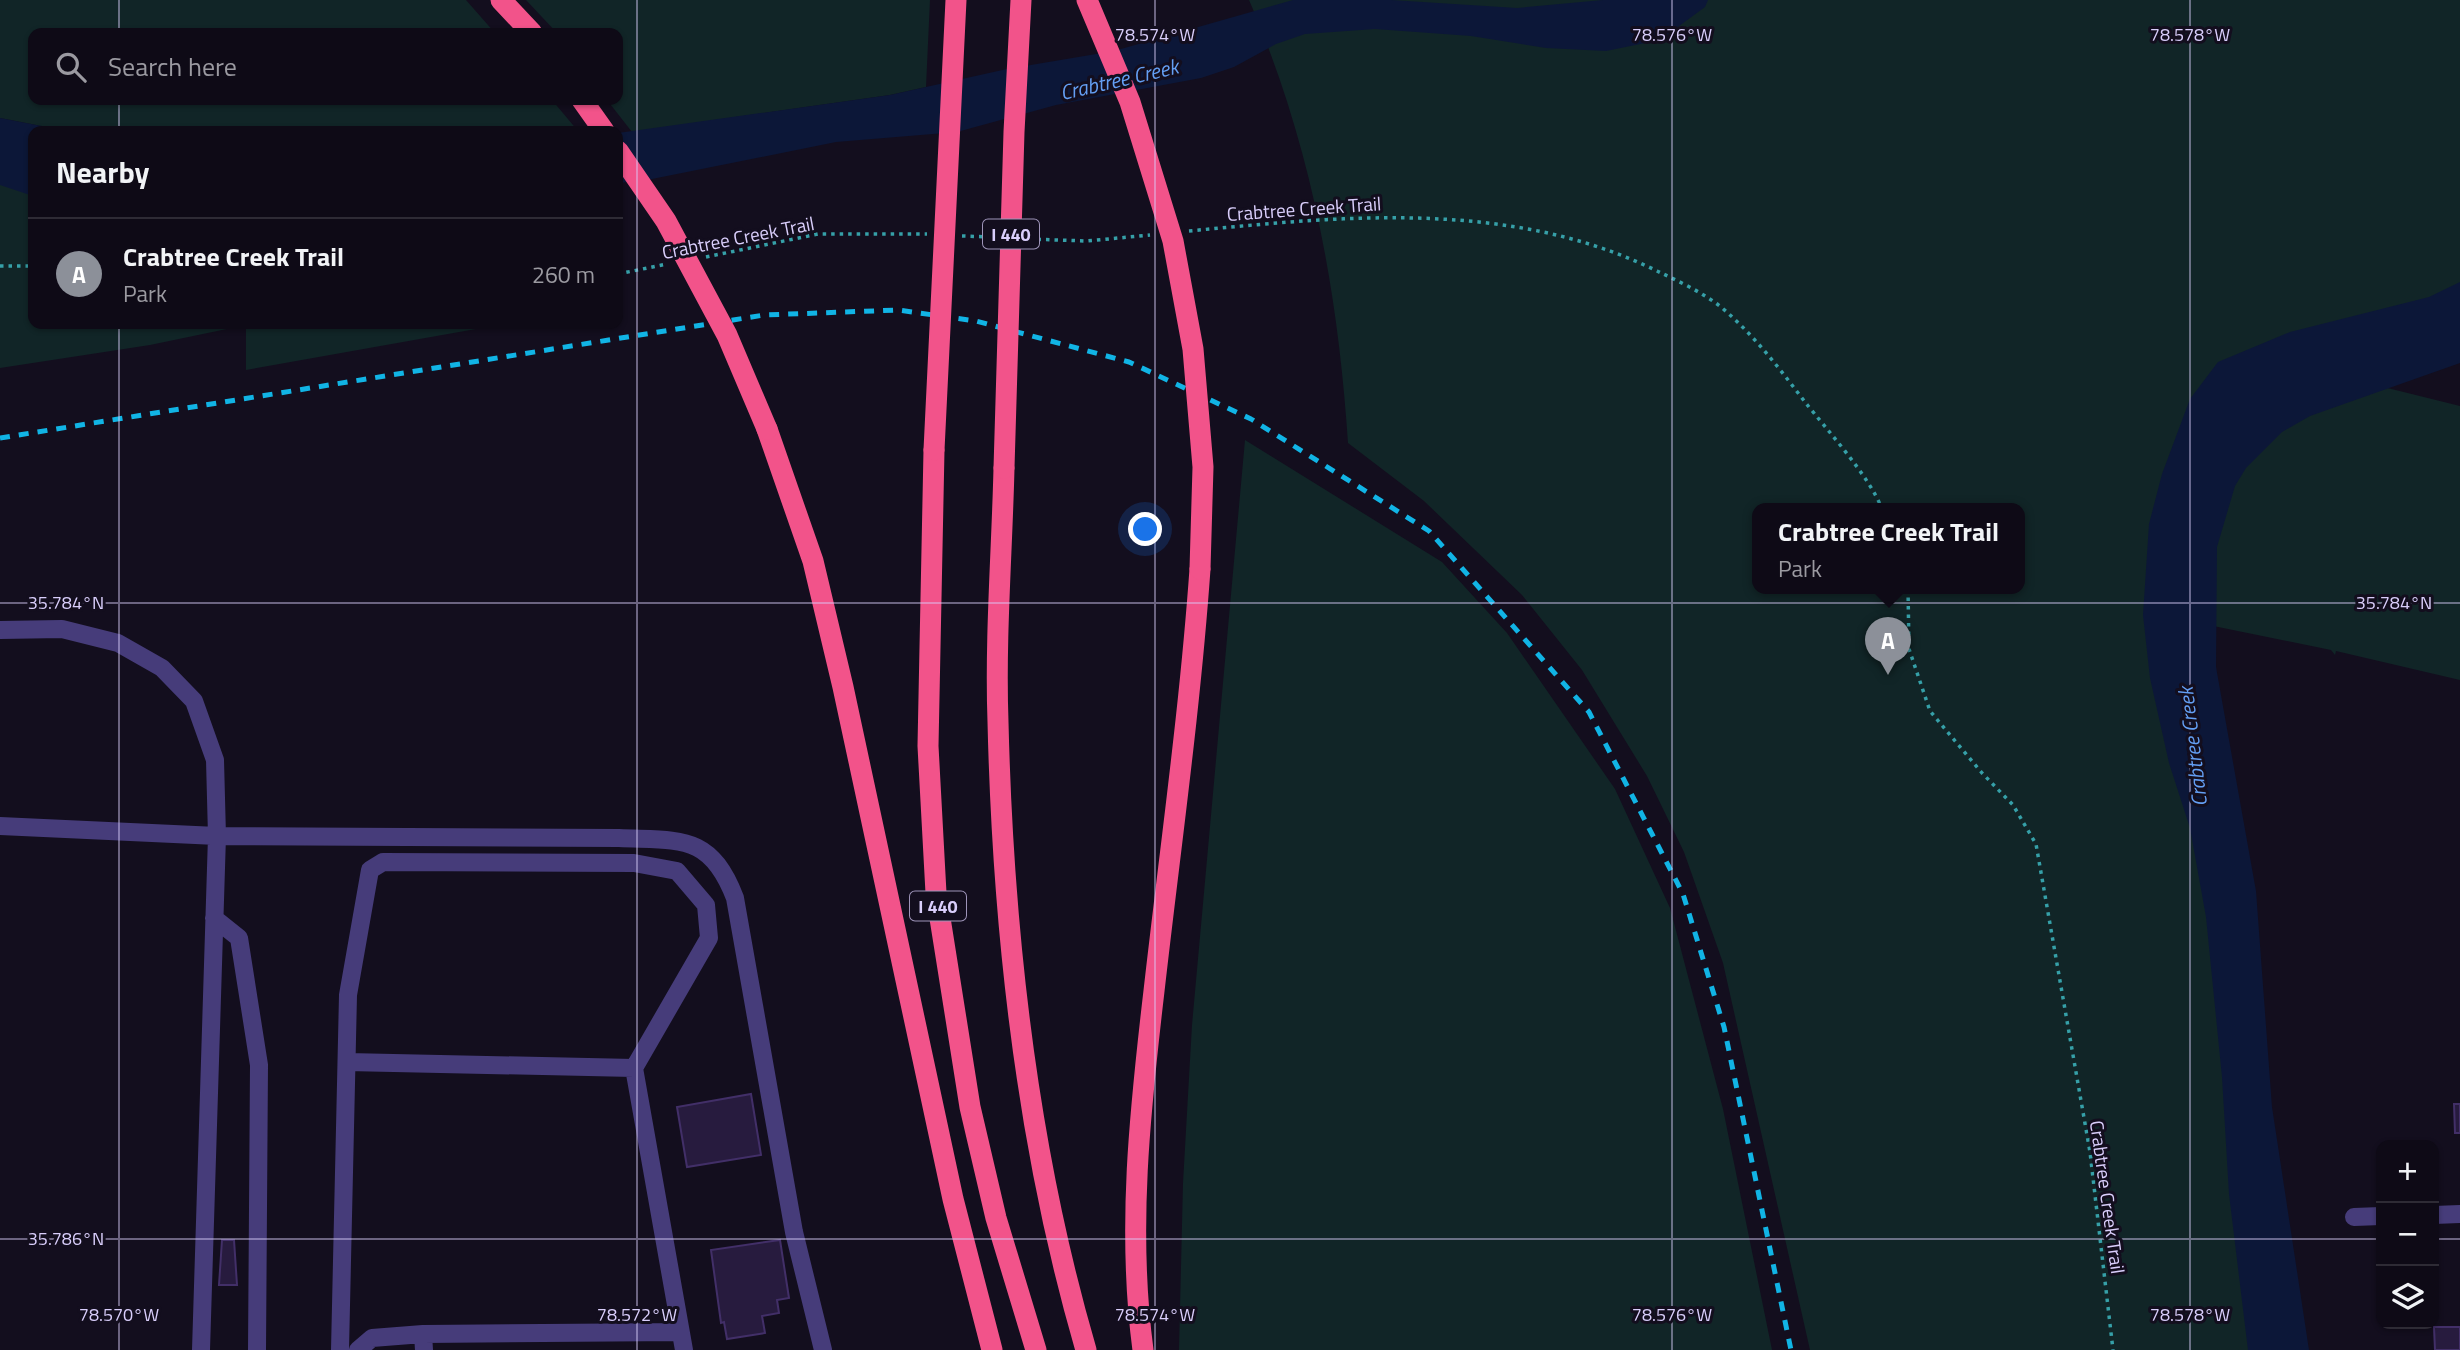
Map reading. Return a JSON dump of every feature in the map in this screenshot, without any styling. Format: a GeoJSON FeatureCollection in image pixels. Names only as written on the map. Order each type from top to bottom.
{"type":"FeatureCollection","features":[{"type":"Feature","properties":{"kind":"highway"},"geometry":{"type":"LineString","coordinates":[[501,0],[527,28]]}},
{"type":"Feature","properties":{"kind":"highway","name":"I 440"},"geometry":{"type":"LineString","coordinates":[[956,0],[934,450],[928,746],[936,893],[970,1107],[996,1218],[1036,1350]]}},
{"type":"Feature","properties":{"kind":"highway","name":"I 440"},"geometry":{"type":"LineString","coordinates":[[1021,0],[1014,132],[998,721],[1011,960],[1054,1222],[1086,1350]]}},
{"type":"Feature","properties":{"kind":"highway"},"geometry":{"type":"LineString","coordinates":[[1087,0],[1130,102],[1173,241],[1193,349],[1203,467],[1200,569],[1179,792],[1138,1126],[1135,1239],[1143,1350]]}},
{"type":"Feature","properties":{"kind":"highway"},"geometry":{"type":"LineString","coordinates":[[586,105],[600,126]]}},
{"type":"Feature","properties":{"kind":"highway"},"geometry":{"type":"LineString","coordinates":[[623,158],[667,221],[727,335],[767,429],[813,561],[843,687],[953,1199],[992,1350]]}},
{"type":"Feature","properties":{"kind":"street"},"geometry":{"type":"LineString","coordinates":[[0,630],[62,629],[118,643],[162,668],[194,701],[215,760],[216,887],[201,1350]]}},
{"type":"Feature","properties":{"kind":"street"},"geometry":{"type":"LineString","coordinates":[[0,826],[217,836],[619,838],[671,841],[700,847],[723,868],[735,898],[794,1232],[823,1350]]}},
{"type":"Feature","properties":{"kind":"street"},"geometry":{"type":"LineString","coordinates":[[340,1350],[348,995],[370,870],[383,862],[634,863],[677,872],[706,905],[709,938],[634,1068],[683,1341],[423,1342],[372,1338],[358,1350]]}},
{"type":"Feature","properties":{"kind":"street"},"geometry":{"type":"LineString","coordinates":[[215,918],[239,938],[259,1065],[257,1350]]}},
{"type":"Feature","properties":{"kind":"street"},"geometry":{"type":"LineString","coordinates":[[346,1062],[634,1068]]}},
{"type":"Feature","properties":{"kind":"street"},"geometry":{"type":"LineString","coordinates":[[2439,1215],[2460,1214]]}},
{"type":"Feature","properties":{"kind":"street"},"geometry":{"type":"LineString","coordinates":[[2354,1217],[2376,1216]]}},
{"type":"Feature","properties":{"kind":"path","name":"Crabtree Creek Trail"},"geometry":{"type":"LineString","coordinates":[[1183,232],[1394,215],[1475,221],[1542,231],[1600,246],[1682,283],[1719,306],[1759,342],[1843,451],[1878,503]]}},
{"type":"Feature","properties":{"kind":"path","name":"Crabtree Creek Trail"},"geometry":{"type":"LineString","coordinates":[[701,258],[818,234],[928,234]]}},
{"type":"Feature","properties":{"kind":"path"},"geometry":{"type":"LineString","coordinates":[[1021,239],[1087,242],[1156,235]]}},
{"type":"Feature","properties":{"kind":"path"},"geometry":{"type":"LineString","coordinates":[[955,236],[995,237]]}},
{"type":"Feature","properties":{"kind":"path","name":"Crabtree Creek Trail"},"geometry":{"type":"LineString","coordinates":[[623,273],[674,263]]}},
{"type":"Feature","properties":{"kind":"path"},"geometry":{"type":"LineString","coordinates":[[0,266],[28,266]]}},
{"type":"Feature","properties":{"kind":"path","name":"Crabtree Creek Trail"},"geometry":{"type":"LineString","coordinates":[[1908,594],[1909,649],[1930,711],[2013,805],[2036,844],[2090,1152],[2113,1350]]}},
{"type":"Feature","properties":{"kind":"green space"},"geometry":{"type":"Polygon","coordinates":[[[0,0],[466,0],[491,28],[28,28],[28,105],[556,105],[574,126],[41,126],[0,118],[0,0]]]}},
{"type":"Feature","properties":{"kind":"green space"},"geometry":{"type":"Polygon","coordinates":[[[526,0],[930,0],[926,87],[890,95],[632,132],[611,105],[623,105],[623,28],[552,28],[526,0]]]}},
{"type":"Feature","properties":{"kind":"green space"},"geometry":{"type":"Polygon","coordinates":[[[1249,0],[2460,0],[2460,353],[2323,372],[2460,406],[2460,680],[2336,651],[2335,655],[2331,650],[2184,620],[2271,1350],[1810,1350],[1723,963],[1684,852],[1647,776],[1582,670],[1522,595],[1424,501],[1348,443],[1337,329],[1328,273],[1318,217],[1289,107],[1249,0]]]}},
{"type":"Feature","properties":{"kind":"green space"},"geometry":{"type":"Polygon","coordinates":[[[0,155],[28,165],[28,329],[227,329],[150,345],[0,368],[0,155]]]}},
{"type":"Feature","properties":{"kind":"green space"},"geometry":{"type":"Polygon","coordinates":[[[246,329],[476,329],[246,370],[246,329]]]}},
{"type":"Feature","properties":{"kind":"green space"},"geometry":{"type":"Polygon","coordinates":[[[1245,440],[1442,562],[1507,633],[1615,789],[1670,908],[1723,1109],[1772,1350],[1179,1350],[1183,1183],[1192,1025],[1245,440]]]}},
{"type":"Feature","properties":{"kind":"water","name":"Crabtree Creek"},"geometry":{"type":"Polygon","coordinates":[[[1293,0],[1391,0],[1517,8],[1603,0],[1708,0],[1705,7],[1660,40],[1606,51],[1546,48],[1471,36],[1375,29],[1305,34],[1276,44],[1234,67],[1201,78],[1056,105],[957,132],[836,142],[623,183],[623,132],[890,95],[1007,69],[1114,51],[1293,0]]]}},
{"type":"Feature","properties":{"kind":"water"},"geometry":{"type":"Polygon","coordinates":[[[0,118],[41,126],[28,126],[28,194],[0,185],[0,118]]]}},
{"type":"Feature","properties":{"kind":"water","name":"Crabtree Creek"},"geometry":{"type":"Polygon","coordinates":[[[2460,282],[2460,363],[2310,416],[2282,432],[2246,468],[2235,486],[2217,547],[2216,667],[2256,891],[2272,1107],[2309,1350],[2248,1350],[2229,1194],[2222,1077],[2206,917],[2190,828],[2169,763],[2150,678],[2143,615],[2149,524],[2162,474],[2190,399],[2218,362],[2290,332],[2429,297],[2460,282]]]}},
{"type":"Feature","properties":{"kind":"building"},"geometry":{"type":"Polygon","coordinates":[[[751,1094],[761,1155],[687,1167],[677,1107],[751,1094]]]}},
{"type":"Feature","properties":{"kind":"building"},"geometry":{"type":"Polygon","coordinates":[[[2454,1104],[2460,1104],[2460,1133],[2455,1133],[2454,1104]]]}},
{"type":"Feature","properties":{"kind":"building"},"geometry":{"type":"Polygon","coordinates":[[[222,1240],[234,1240],[237,1285],[219,1285],[222,1240]]]}},
{"type":"Feature","properties":{"kind":"building"},"geometry":{"type":"Polygon","coordinates":[[[780,1240],[789,1298],[777,1300],[779,1313],[762,1316],[765,1333],[727,1339],[724,1322],[721,1323],[711,1250],[780,1240]]]}},
{"type":"Feature","properties":{"kind":"building"},"geometry":{"type":"Polygon","coordinates":[[[2460,1327],[2460,1350],[2435,1350],[2434,1329],[2460,1327]]]}},
{"type":"Feature","properties":{"kind":"railway"},"geometry":{"type":"LineString","coordinates":[[0,438],[764,315],[898,310],[976,321],[1129,362],[1251,419],[1429,531],[1589,712],[1683,894],[1724,1027],[1791,1350]]}},
{"type":"Feature","properties":{"kind":"place","name":"Crabtree Creek Trail"},"geometry":{"type":"Point","coordinates":[1888,675]}}]}
